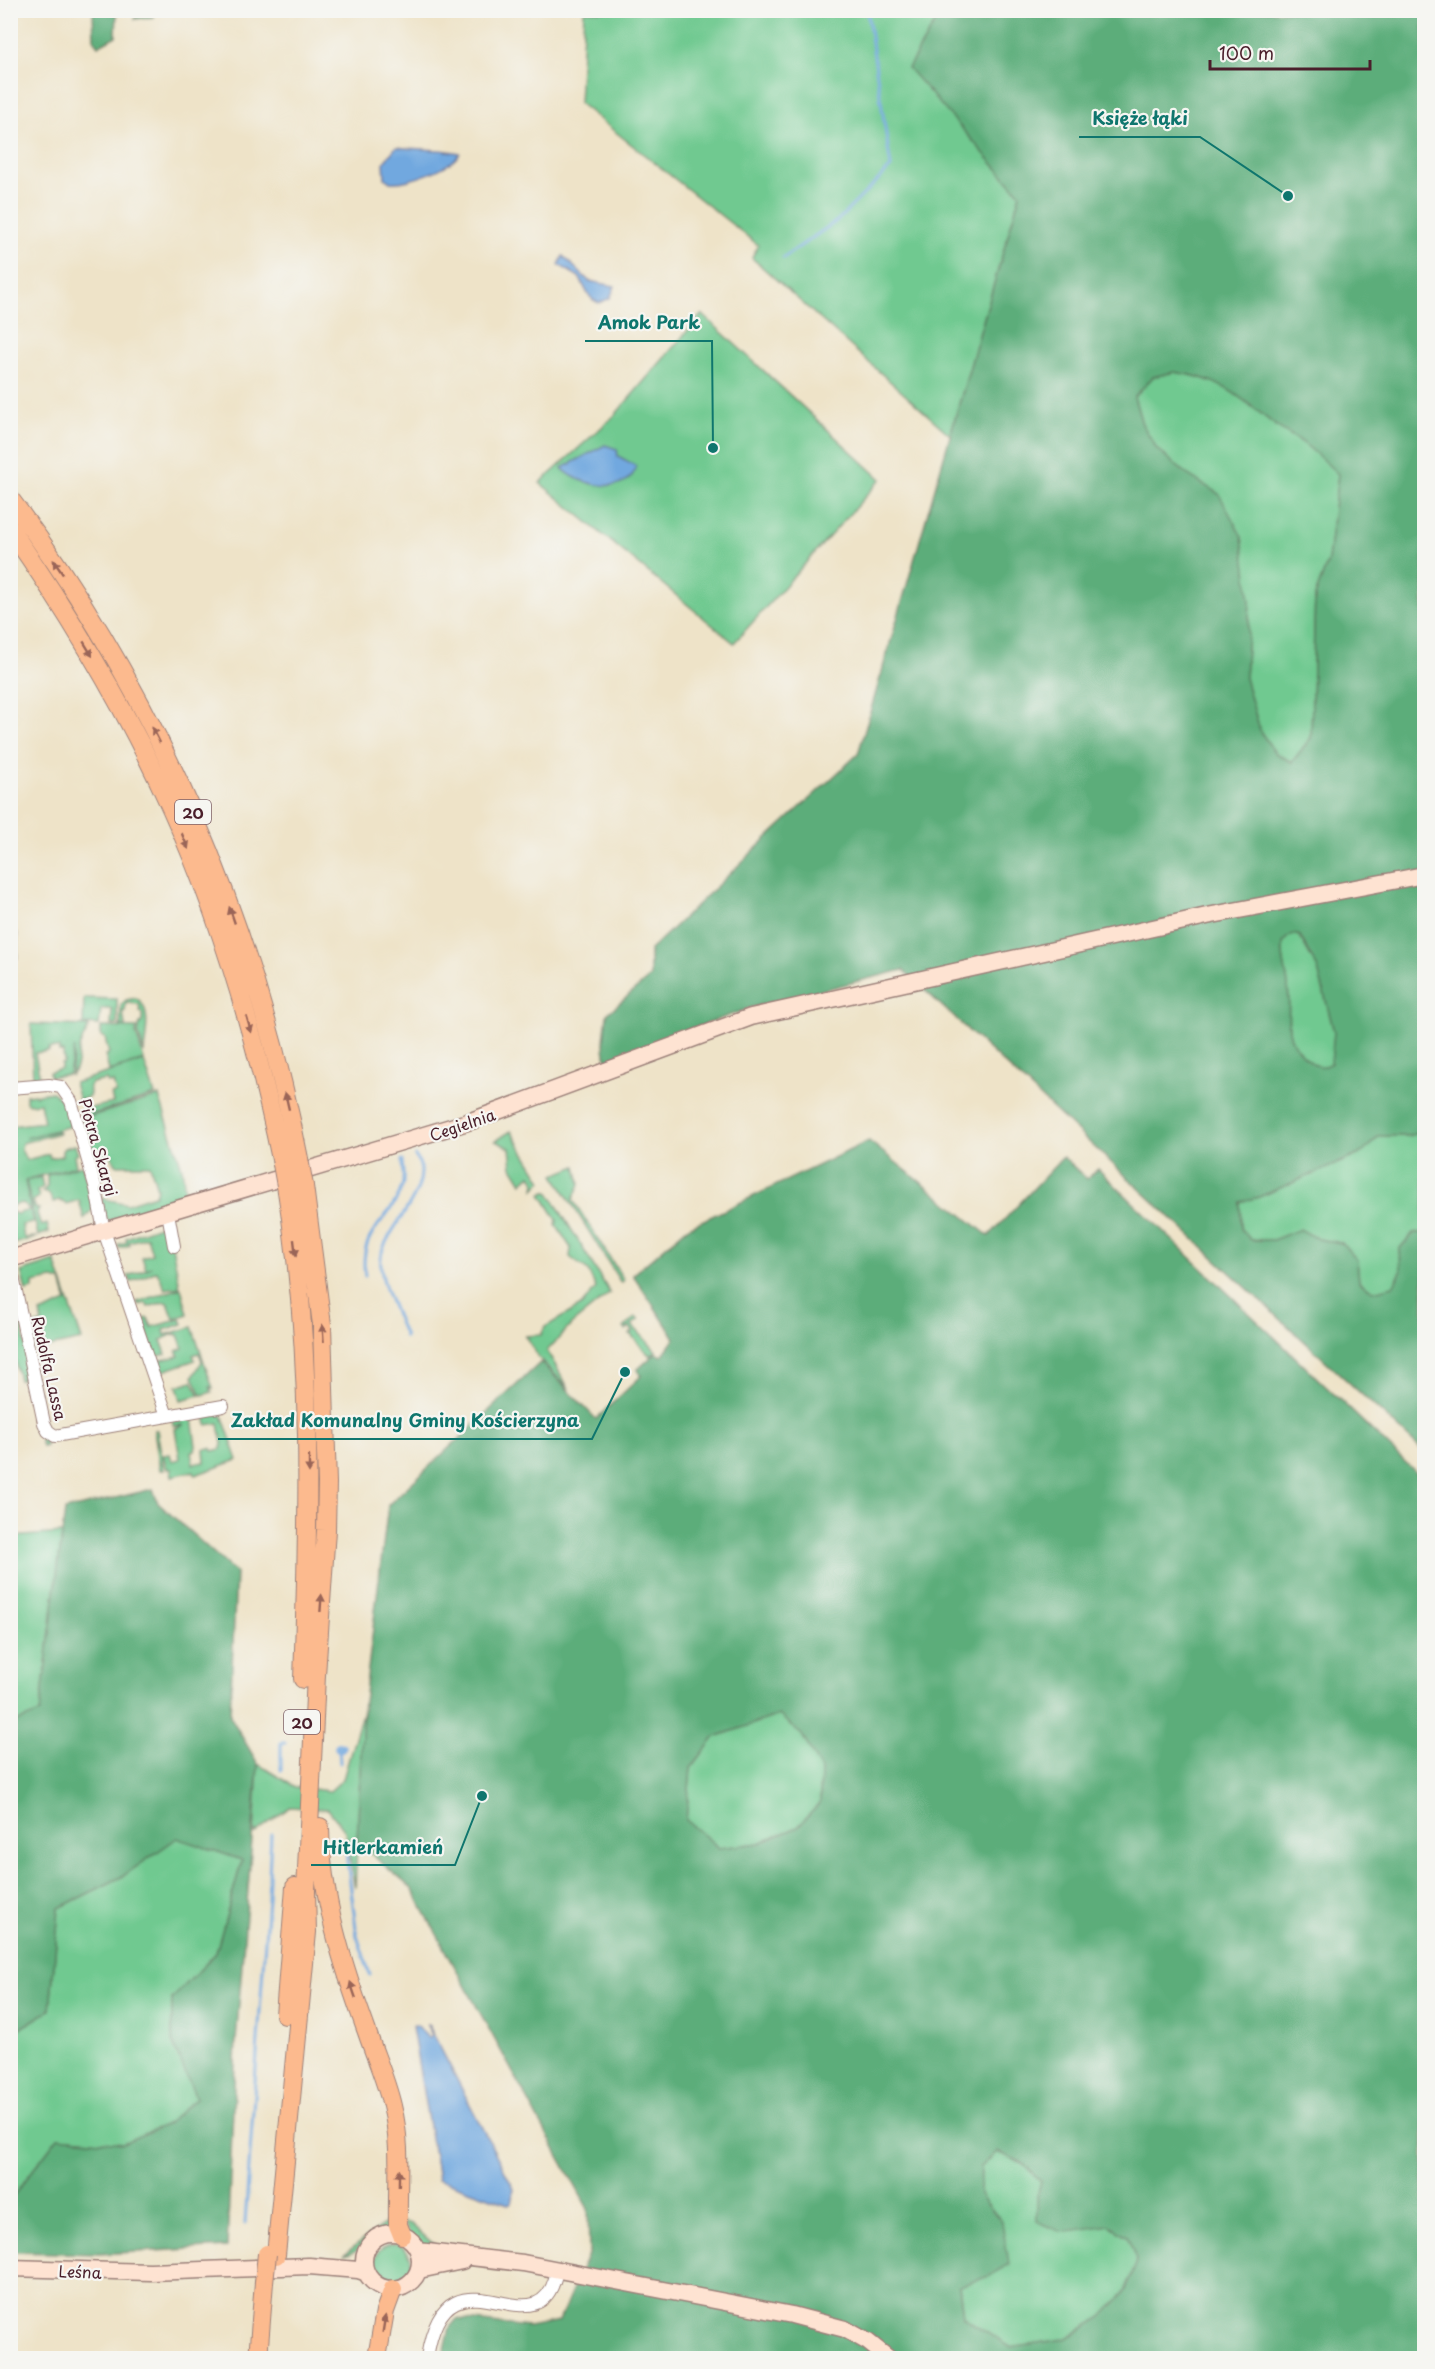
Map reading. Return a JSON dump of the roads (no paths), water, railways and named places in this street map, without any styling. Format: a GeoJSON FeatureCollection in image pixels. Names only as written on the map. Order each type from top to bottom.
{"type":"FeatureCollection","features":[{"type":"Feature","properties":{"kind":"main road","name":"20"},"geometry":{"type":"LineString","coordinates":[[10,499],[73,588],[117,662],[159,741],[214,863],[261,1001],[283,1082],[291,1161],[320,1304],[327,1418],[326,1530],[316,1674],[306,1891],[307,1932],[269,2282],[258,2358]]}},
{"type":"Feature","properties":{"kind":"main road","name":"20"},"geometry":{"type":"LineString","coordinates":[[10,529],[61,604],[101,671],[176,818],[236,982],[291,1161]]}},
{"type":"Feature","properties":{"kind":"main road","name":"20"},"geometry":{"type":"LineString","coordinates":[[272,2255],[274,2189],[302,1747],[309,1519],[308,1393],[296,1188]]}},
{"type":"Feature","properties":{"kind":"main road"},"geometry":{"type":"LineString","coordinates":[[312,1766],[321,1796],[320,1849],[323,1874],[339,1947],[386,2084],[395,2118],[399,2158],[398,2224],[402,2235]]}},
{"type":"Feature","properties":{"kind":"main road","name":"20"},"geometry":{"type":"LineString","coordinates":[[267,2358],[269,2282]]}},
{"type":"Feature","properties":{"kind":"main road"},"geometry":{"type":"LineString","coordinates":[[377,2358],[387,2303],[393,2289]]}},
{"type":"Feature","properties":{"kind":"street","name":"Cegielnia"},"geometry":{"type":"LineString","coordinates":[[10,1261],[471,1121],[751,1017],[1207,916],[1425,875]]}},
{"type":"Feature","properties":{"kind":"street","name":"Piotra Skargi"},"geometry":{"type":"LineString","coordinates":[[10,1088],[49,1085],[61,1088],[71,1101],[96,1189],[104,1231]]}},
{"type":"Feature","properties":{"kind":"street"},"geometry":{"type":"LineString","coordinates":[[168,1213],[174,1246]]}},
{"type":"Feature","properties":{"kind":"street"},"geometry":{"type":"LineString","coordinates":[[104,1231],[167,1416]]}},
{"type":"Feature","properties":{"kind":"street","name":"Rudolfa Lassa"},"geometry":{"type":"LineString","coordinates":[[10,1261],[44,1423],[48,1431],[55,1436],[223,1406]]}},
{"type":"Feature","properties":{"kind":"street"},"geometry":{"type":"LineString","coordinates":[[309,2266],[358,2270],[367,2273],[380,2286],[393,2289],[408,2285],[415,2279],[419,2270],[418,2251],[413,2243],[402,2235],[381,2236],[370,2245],[366,2252],[367,2273]]}},
{"type":"Feature","properties":{"kind":"street"},"geometry":{"type":"LineString","coordinates":[[418,2251],[474,2259],[510,2261],[813,2320],[845,2329],[868,2342],[888,2358]]}},
{"type":"Feature","properties":{"kind":"street"},"geometry":{"type":"LineString","coordinates":[[309,2266],[358,2256],[366,2252]]}},
{"type":"Feature","properties":{"kind":"street"},"geometry":{"type":"LineString","coordinates":[[419,2270],[474,2259]]}},
{"type":"Feature","properties":{"kind":"street","name":"Leśna"},"geometry":{"type":"LineString","coordinates":[[10,2268],[150,2272],[309,2266]]}},
{"type":"Feature","properties":{"kind":"street"},"geometry":{"type":"LineString","coordinates":[[427,2358],[433,2326],[445,2308],[458,2301],[469,2299],[518,2306],[536,2303],[550,2293],[555,2283],[557,2270]]}},
{"type":"Feature","properties":{"kind":"water"},"geometry":{"type":"Polygon","coordinates":[[[396,147],[460,153],[448,164],[428,174],[390,182],[385,178],[384,162],[396,147]]]}},
{"type":"Feature","properties":{"kind":"water"},"geometry":{"type":"Polygon","coordinates":[[[563,256],[589,281],[615,286],[610,298],[599,303],[593,300],[579,277],[559,265],[563,256]]]}},
{"type":"Feature","properties":{"kind":"water"},"geometry":{"type":"Polygon","coordinates":[[[605,445],[617,449],[618,456],[636,466],[632,476],[624,482],[614,485],[591,483],[579,480],[562,468],[605,445]]]}},
{"type":"Feature","properties":{"kind":"water"},"geometry":{"type":"Polygon","coordinates":[[[11,929],[17,933],[17,958],[11,957],[11,929]]]}},
{"type":"Feature","properties":{"kind":"water"},"geometry":{"type":"Polygon","coordinates":[[[426,2024],[429,2026],[514,2189],[511,2203],[508,2204],[438,2179],[412,2027],[417,2025],[428,2038],[432,2035],[426,2024]]]}},
{"type":"Feature","properties":{"kind":"waterway"},"geometry":{"type":"LineString","coordinates":[[783,258],[838,220],[891,167],[867,10]]}},
{"type":"Feature","properties":{"kind":"waterway"},"geometry":{"type":"LineString","coordinates":[[405,1337],[385,1286],[381,1257],[391,1233],[416,1193],[421,1168],[415,1156]]}},
{"type":"Feature","properties":{"kind":"waterway"},"geometry":{"type":"LineString","coordinates":[[365,1276],[364,1260],[370,1237],[397,1199],[402,1187],[402,1160]]}},
{"type":"Feature","properties":{"kind":"waterway"},"geometry":{"type":"LineString","coordinates":[[281,1770],[281,1743],[285,1743]]}},
{"type":"Feature","properties":{"kind":"waterway"},"geometry":{"type":"LineString","coordinates":[[337,1747],[339,1747],[340,1763]]}},
{"type":"Feature","properties":{"kind":"waterway"},"geometry":{"type":"LineString","coordinates":[[245,2223],[271,1834]]}},
{"type":"Feature","properties":{"kind":"waterway"},"geometry":{"type":"LineString","coordinates":[[346,1851],[357,1936],[370,1975]]}},
{"type":"Feature","properties":{"kind":"place","name":"Księże łąki"},"geometry":{"type":"Point","coordinates":[1288,196]}},
{"type":"Feature","properties":{"kind":"place","name":"Amok Park"},"geometry":{"type":"Point","coordinates":[713,448]}},
{"type":"Feature","properties":{"kind":"place","name":"Zakład Komunalny Gminy Kościerzyna"},"geometry":{"type":"Point","coordinates":[625,1372]}},
{"type":"Feature","properties":{"kind":"place","name":"Hitlerkamień"},"geometry":{"type":"Point","coordinates":[482,1796]}}]}
